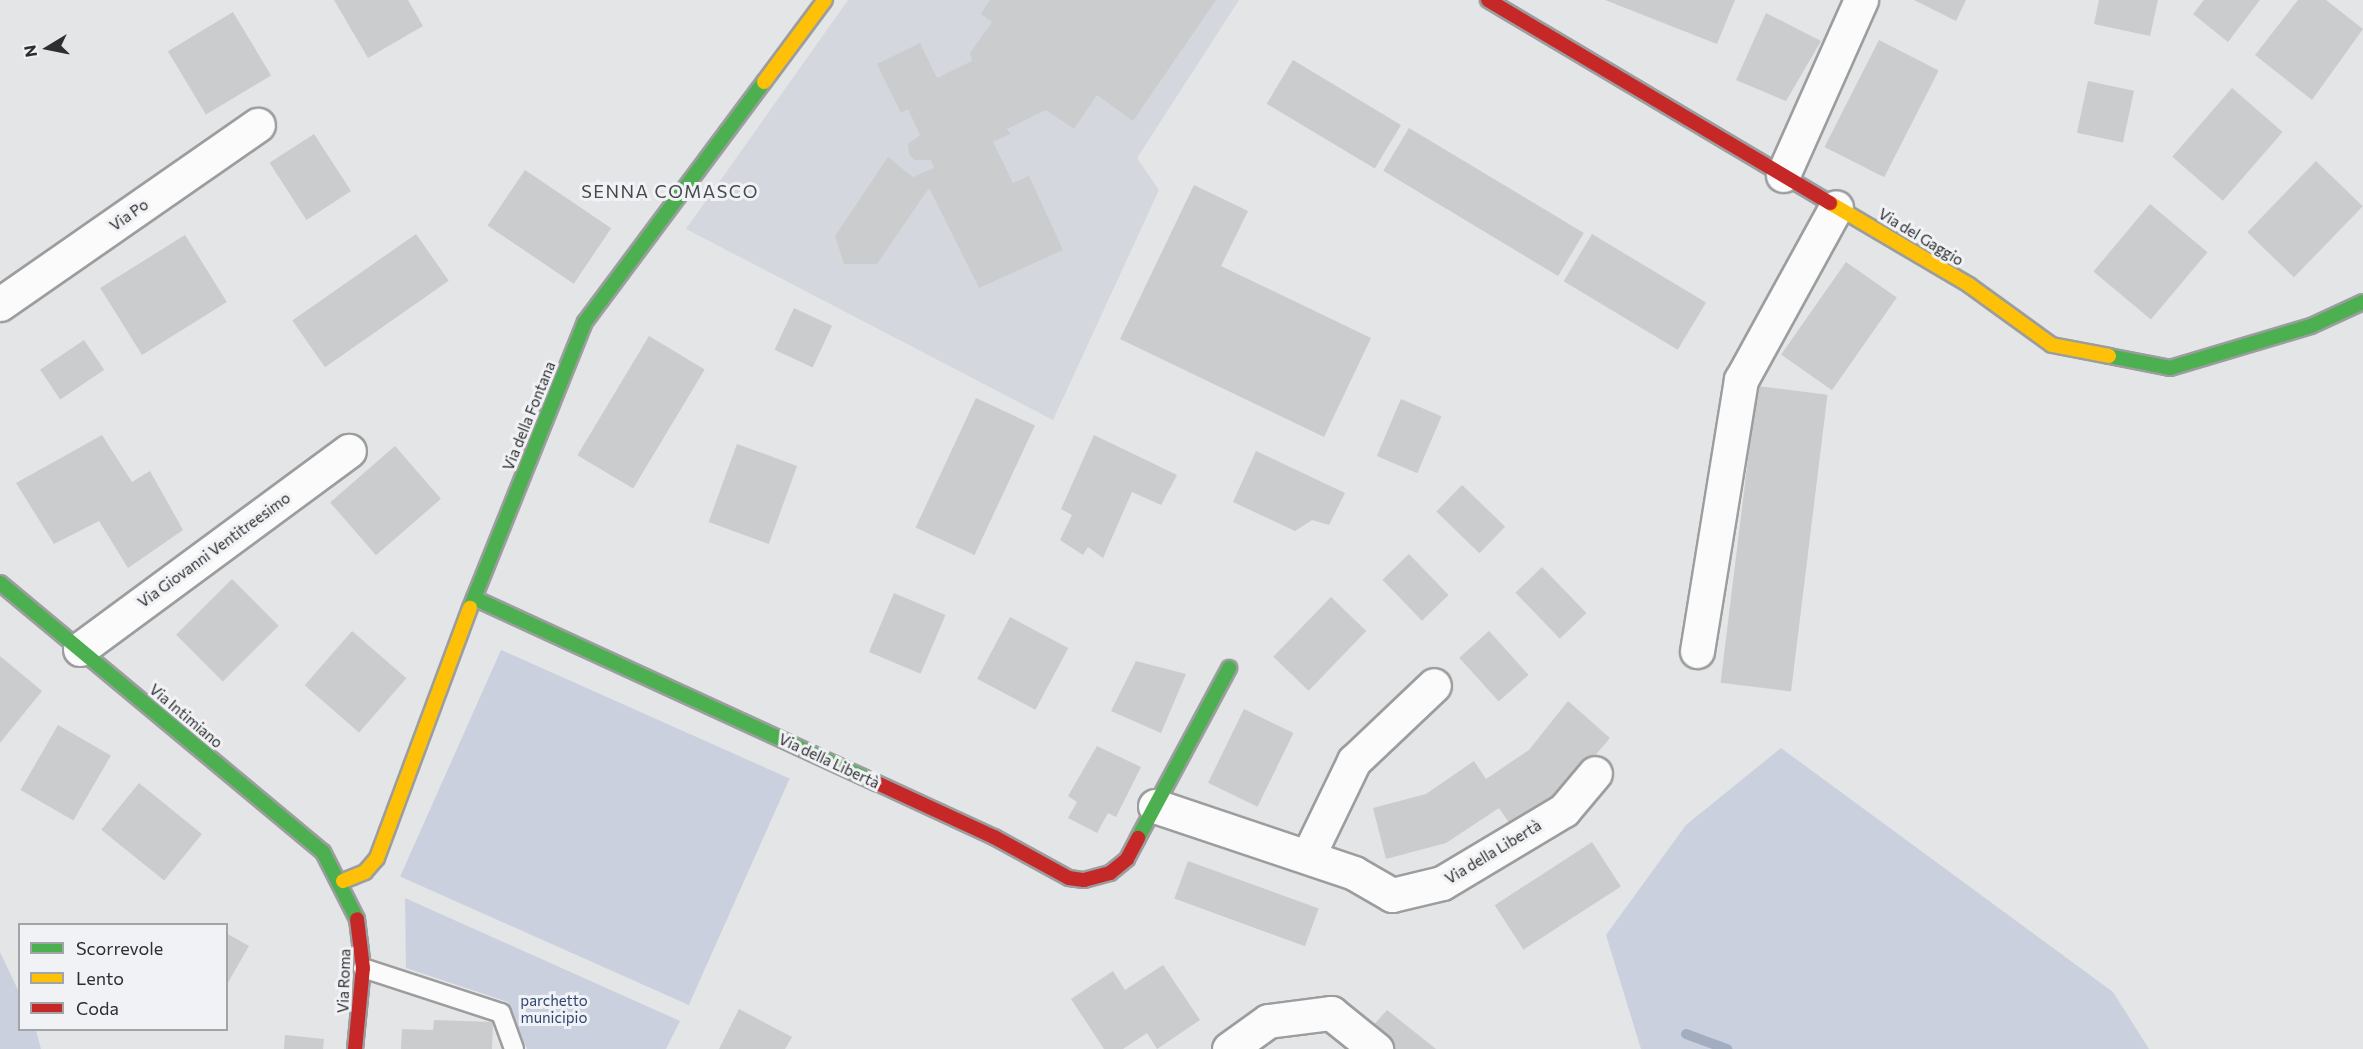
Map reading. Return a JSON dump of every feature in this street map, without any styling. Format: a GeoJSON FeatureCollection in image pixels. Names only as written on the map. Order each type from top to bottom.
{"type":"FeatureCollection","features":[{"type":"Feature","properties":{"kind":"street","name":"Via della Fontana"},"geometry":{"type":"LineString","coordinates":[[343,881],[365,872],[377,858],[474,598],[585,322],[825,0]]}},
{"type":"Feature","properties":{"kind":"street","name":"Via del Gaggio"},"geometry":{"type":"LineString","coordinates":[[1488,0],[1969,285],[2052,345],[2170,368],[2311,326],[2363,302]]}},
{"type":"Feature","properties":{"kind":"street"},"geometry":{"type":"LineString","coordinates":[[1783,175],[1861,0]]}},
{"type":"Feature","properties":{"kind":"street","name":"Via Po"},"geometry":{"type":"LineString","coordinates":[[0,304],[258,125]]}},
{"type":"Feature","properties":{"kind":"street"},"geometry":{"type":"LineString","coordinates":[[1697,651],[1741,380],[1836,207]]}},
{"type":"Feature","properties":{"kind":"street","name":"Via Giovanni Ventitreesimo"},"geometry":{"type":"LineString","coordinates":[[80,649],[349,451]]}},
{"type":"Feature","properties":{"kind":"street","name":"Via Intimiano"},"geometry":{"type":"LineString","coordinates":[[0,583],[323,852],[343,881]]}},
{"type":"Feature","properties":{"kind":"street","name":"Via della Libertà"},"geometry":{"type":"LineString","coordinates":[[474,598],[994,837],[1069,878],[1093,879],[1118,867],[1127,859],[1229,668]]}},
{"type":"Feature","properties":{"kind":"street"},"geometry":{"type":"LineString","coordinates":[[1308,856],[1354,761],[1434,685]]}},
{"type":"Feature","properties":{"kind":"street","name":"Via della Libertà"},"geometry":{"type":"LineString","coordinates":[[1155,806],[1354,873],[1392,895],[1442,883],[1564,810],[1595,773]]}},
{"type":"Feature","properties":{"kind":"street","name":"Via Roma"},"geometry":{"type":"LineString","coordinates":[[343,881],[355,908],[363,968],[356,1049]]}},
{"type":"Feature","properties":{"kind":"street"},"geometry":{"type":"LineString","coordinates":[[1229,1049],[1268,1020],[1331,1013],[1376,1049]]}},
{"type":"Feature","properties":{"kind":"lane"},"geometry":{"type":"LineString","coordinates":[[363,968],[501,1013],[514,1049]]}},
{"type":"Feature","properties":{"kind":"shaded area"},"geometry":{"type":"Polygon","coordinates":[[[848,0],[1239,0],[1137,158],[1159,190],[1053,420],[686,229],[848,0]]]}},
{"type":"Feature","properties":{"kind":"green space"},"geometry":{"type":"Polygon","coordinates":[[[501,650],[790,779],[689,1005],[400,877],[501,650]]]}},
{"type":"Feature","properties":{"kind":"green space"},"geometry":{"type":"Polygon","coordinates":[[[1781,748],[2113,992],[2149,1049],[1641,1049],[1606,935],[1686,825],[1781,748]]]}},
{"type":"Feature","properties":{"kind":"green space","name":"parchetto municipio"},"geometry":{"type":"Polygon","coordinates":[[[405,898],[680,1021],[666,1049],[527,1049],[508,1002],[406,968],[405,898]]]}},
{"type":"Feature","properties":{"kind":"green space"},"geometry":{"type":"Polygon","coordinates":[[[0,952],[18,990],[18,1031],[36,1031],[41,1049],[0,1049],[0,952]]]}},
{"type":"Feature","properties":{"kind":"building"},"geometry":{"type":"Polygon","coordinates":[[[334,0],[408,0],[423,26],[368,58],[334,0]]]}},
{"type":"Feature","properties":{"kind":"building"},"geometry":{"type":"Polygon","coordinates":[[[990,0],[1216,0],[1133,121],[1097,95],[1074,129],[1046,110],[1007,129],[1010,134],[993,142],[1013,183],[1029,176],[1063,250],[979,288],[929,188],[877,264],[844,264],[835,236],[888,157],[913,177],[934,168],[931,160],[914,160],[909,154],[908,144],[920,135],[908,109],[901,113],[877,64],[920,43],[937,78],[972,61],[970,53],[992,22],[981,14],[990,0]]]}},
{"type":"Feature","properties":{"kind":"building"},"geometry":{"type":"Polygon","coordinates":[[[1605,0],[1735,0],[1717,44],[1605,0]]]}},
{"type":"Feature","properties":{"kind":"building"},"geometry":{"type":"Polygon","coordinates":[[[1914,0],[1966,0],[1956,21],[1914,0]]]}},
{"type":"Feature","properties":{"kind":"building"},"geometry":{"type":"Polygon","coordinates":[[[2099,0],[2158,0],[2150,36],[2094,24],[2099,0]]]}},
{"type":"Feature","properties":{"kind":"building"},"geometry":{"type":"Polygon","coordinates":[[[2204,0],[2260,0],[2228,42],[2193,14],[2204,0]]]}},
{"type":"Feature","properties":{"kind":"building"},"geometry":{"type":"Polygon","coordinates":[[[2298,0],[2326,0],[2363,29],[2312,100],[2255,55],[2298,0]]]}},
{"type":"Feature","properties":{"kind":"building"},"geometry":{"type":"Polygon","coordinates":[[[233,12],[271,75],[206,115],[168,51],[233,12]]]}},
{"type":"Feature","properties":{"kind":"building"},"geometry":{"type":"Polygon","coordinates":[[[1766,13],[1821,41],[1786,101],[1736,80],[1766,13]]]}},
{"type":"Feature","properties":{"kind":"building"},"geometry":{"type":"Polygon","coordinates":[[[1879,40],[1939,70],[1884,177],[1825,147],[1879,40]]]}},
{"type":"Feature","properties":{"kind":"building"},"geometry":{"type":"Polygon","coordinates":[[[1293,60],[1401,125],[1375,169],[1267,104],[1293,60]]]}},
{"type":"Feature","properties":{"kind":"building"},"geometry":{"type":"Polygon","coordinates":[[[2088,81],[2134,91],[2123,143],[2077,133],[2088,81]]]}},
{"type":"Feature","properties":{"kind":"building"},"geometry":{"type":"Polygon","coordinates":[[[2232,88],[2283,132],[2223,201],[2172,157],[2232,88]]]}},
{"type":"Feature","properties":{"kind":"building"},"geometry":{"type":"Polygon","coordinates":[[[1409,128],[1584,233],[1558,276],[1383,171],[1409,128]]]}},
{"type":"Feature","properties":{"kind":"building"},"geometry":{"type":"Polygon","coordinates":[[[314,134],[351,191],[307,220],[270,163],[314,134]]]}},
{"type":"Feature","properties":{"kind":"building"},"geometry":{"type":"Polygon","coordinates":[[[2316,161],[2363,206],[2294,277],[2247,232],[2316,161]]]}},
{"type":"Feature","properties":{"kind":"building"},"geometry":{"type":"Polygon","coordinates":[[[525,170],[611,228],[574,284],[488,226],[525,170]]]}},
{"type":"Feature","properties":{"kind":"building"},"geometry":{"type":"Polygon","coordinates":[[[1194,185],[1248,211],[1221,266],[1371,338],[1324,437],[1120,339],[1194,185]]]}},
{"type":"Feature","properties":{"kind":"building"},"geometry":{"type":"Polygon","coordinates":[[[2150,204],[2207,252],[2151,320],[2093,271],[2150,204]]]}},
{"type":"Feature","properties":{"kind":"building"},"geometry":{"type":"Polygon","coordinates":[[[416,234],[449,281],[325,367],[292,321],[416,234]]]}},
{"type":"Feature","properties":{"kind":"building"},"geometry":{"type":"Polygon","coordinates":[[[1592,234],[1706,303],[1678,350],[1564,281],[1592,234]]]}},
{"type":"Feature","properties":{"kind":"building"},"geometry":{"type":"Polygon","coordinates":[[[185,235],[227,302],[142,355],[100,288],[185,235]]]}},
{"type":"Feature","properties":{"kind":"building"},"geometry":{"type":"Polygon","coordinates":[[[1846,262],[1897,298],[1832,390],[1781,355],[1846,262]]]}},
{"type":"Feature","properties":{"kind":"building"},"geometry":{"type":"Polygon","coordinates":[[[794,308],[832,326],[813,367],[775,350],[794,308]]]}},
{"type":"Feature","properties":{"kind":"building"},"geometry":{"type":"Polygon","coordinates":[[[649,336],[705,369],[633,489],[577,455],[649,336]]]}},
{"type":"Feature","properties":{"kind":"building"},"geometry":{"type":"Polygon","coordinates":[[[84,340],[104,370],[60,399],[40,370],[84,340]]]}},
{"type":"Feature","properties":{"kind":"building"},"geometry":{"type":"Polygon","coordinates":[[[1757,386],[1827,395],[1791,691],[1721,683],[1757,386]]]}},
{"type":"Feature","properties":{"kind":"building"},"geometry":{"type":"Polygon","coordinates":[[[976,398],[1035,425],[974,555],[916,528],[976,398]]]}},
{"type":"Feature","properties":{"kind":"building"},"geometry":{"type":"Polygon","coordinates":[[[1401,399],[1442,416],[1417,473],[1377,456],[1401,399]]]}},
{"type":"Feature","properties":{"kind":"building"},"geometry":{"type":"Polygon","coordinates":[[[102,435],[132,482],[150,471],[183,530],[128,568],[99,521],[54,544],[16,483],[102,435]]]}},
{"type":"Feature","properties":{"kind":"building"},"geometry":{"type":"Polygon","coordinates":[[[1094,435],[1177,475],[1161,505],[1132,492],[1103,558],[1088,547],[1083,555],[1060,540],[1072,515],[1061,509],[1094,435]]]}},
{"type":"Feature","properties":{"kind":"building"},"geometry":{"type":"Polygon","coordinates":[[[737,444],[797,466],[769,544],[709,522],[737,444]]]}},
{"type":"Feature","properties":{"kind":"building"},"geometry":{"type":"Polygon","coordinates":[[[395,446],[441,499],[376,555],[330,502],[395,446]]]}},
{"type":"Feature","properties":{"kind":"building"},"geometry":{"type":"Polygon","coordinates":[[[1256,451],[1345,493],[1329,525],[1312,520],[1295,531],[1233,502],[1256,451]]]}},
{"type":"Feature","properties":{"kind":"building"},"geometry":{"type":"Polygon","coordinates":[[[1462,485],[1505,527],[1479,553],[1436,512],[1462,485]]]}},
{"type":"Feature","properties":{"kind":"building"},"geometry":{"type":"Polygon","coordinates":[[[1409,554],[1449,595],[1422,621],[1382,580],[1409,554]]]}},
{"type":"Feature","properties":{"kind":"building"},"geometry":{"type":"Polygon","coordinates":[[[1542,567],[1586,613],[1560,639],[1515,593],[1542,567]]]}},
{"type":"Feature","properties":{"kind":"building"},"geometry":{"type":"Polygon","coordinates":[[[232,579],[279,626],[223,682],[176,635],[232,579]]]}},
{"type":"Feature","properties":{"kind":"building"},"geometry":{"type":"Polygon","coordinates":[[[894,593],[946,615],[921,674],[869,652],[894,593]]]}},
{"type":"Feature","properties":{"kind":"building"},"geometry":{"type":"Polygon","coordinates":[[[1331,597],[1366,631],[1309,691],[1273,657],[1331,597]]]}},
{"type":"Feature","properties":{"kind":"building"},"geometry":{"type":"Polygon","coordinates":[[[1010,617],[1068,648],[1035,710],[977,679],[1010,617]]]}},
{"type":"Feature","properties":{"kind":"building"},"geometry":{"type":"Polygon","coordinates":[[[352,631],[406,678],[359,733],[305,685],[352,631]]]}},
{"type":"Feature","properties":{"kind":"building"},"geometry":{"type":"Polygon","coordinates":[[[1489,631],[1528,675],[1499,702],[1459,658],[1489,631]]]}},
{"type":"Feature","properties":{"kind":"building"},"geometry":{"type":"Polygon","coordinates":[[[0,656],[42,691],[0,743],[0,656]]]}},
{"type":"Feature","properties":{"kind":"building"},"geometry":{"type":"Polygon","coordinates":[[[1136,661],[1186,674],[1161,733],[1111,711],[1136,661]]]}},
{"type":"Feature","properties":{"kind":"building"},"geometry":{"type":"Polygon","coordinates":[[[1568,701],[1610,738],[1564,792],[1510,824],[1499,808],[1446,843],[1386,859],[1373,808],[1426,794],[1474,761],[1486,779],[1529,750],[1568,701]]]}},
{"type":"Feature","properties":{"kind":"building"},"geometry":{"type":"Polygon","coordinates":[[[1244,709],[1293,733],[1257,807],[1208,783],[1244,709]]]}},
{"type":"Feature","properties":{"kind":"building"},"geometry":{"type":"Polygon","coordinates":[[[58,725],[111,756],[73,820],[20,790],[58,725]]]}},
{"type":"Feature","properties":{"kind":"building"},"geometry":{"type":"Polygon","coordinates":[[[1097,746],[1141,767],[1116,817],[1108,813],[1097,833],[1068,818],[1077,802],[1068,796],[1097,746]]]}},
{"type":"Feature","properties":{"kind":"building"},"geometry":{"type":"Polygon","coordinates":[[[139,783],[202,834],[164,881],[101,830],[139,783]]]}},
{"type":"Feature","properties":{"kind":"building"},"geometry":{"type":"Polygon","coordinates":[[[1592,842],[1621,886],[1524,950],[1495,905],[1592,842]]]}},
{"type":"Feature","properties":{"kind":"building"},"geometry":{"type":"Polygon","coordinates":[[[1188,861],[1319,909],[1305,946],[1174,899],[1188,861]]]}},
{"type":"Feature","properties":{"kind":"building"},"geometry":{"type":"Polygon","coordinates":[[[228,934],[249,946],[228,983],[228,934]]]}},
{"type":"Feature","properties":{"kind":"building"},"geometry":{"type":"Polygon","coordinates":[[[1163,965],[1200,1020],[1157,1049],[1147,1033],[1123,1049],[1104,1049],[1071,999],[1113,971],[1125,990],[1163,965]]]}},
{"type":"Feature","properties":{"kind":"building"},"geometry":{"type":"Polygon","coordinates":[[[739,1009],[792,1037],[785,1049],[719,1049],[739,1009]]]}},
{"type":"Feature","properties":{"kind":"building"},"geometry":{"type":"Polygon","coordinates":[[[1387,1010],[1436,1049],[1376,1049],[1362,1038],[1387,1010]]]}},
{"type":"Feature","properties":{"kind":"building"},"geometry":{"type":"Polygon","coordinates":[[[434,1020],[493,1022],[492,1049],[401,1049],[402,1029],[433,1030],[434,1020]]]}},
{"type":"Feature","properties":{"kind":"building"},"geometry":{"type":"Polygon","coordinates":[[[285,1035],[324,1039],[323,1049],[284,1049],[285,1035]]]}},
{"type":"Feature","properties":{"kind":"waterway"},"geometry":{"type":"LineString","coordinates":[[1686,1034],[1727,1049]]}},
{"type":"Feature","properties":{"kind":"traffic: fast"},"geometry":{"type":"LineString","coordinates":[[470,608],[585,322],[764,82]]}},
{"type":"Feature","properties":{"kind":"traffic: fast"},"geometry":{"type":"LineString","coordinates":[[2109,356],[2170,368],[2311,326],[2363,302]]}},
{"type":"Feature","properties":{"kind":"traffic: fast"},"geometry":{"type":"LineString","coordinates":[[0,583],[323,852],[357,919]]}},
{"type":"Feature","properties":{"kind":"traffic: fast"},"geometry":{"type":"LineString","coordinates":[[474,598],[877,783]]}},
{"type":"Feature","properties":{"kind":"traffic: fast"},"geometry":{"type":"LineString","coordinates":[[1138,838],[1229,668]]}},
{"type":"Feature","properties":{"kind":"traffic: slow"},"geometry":{"type":"LineString","coordinates":[[764,82],[825,0]]}},
{"type":"Feature","properties":{"kind":"traffic: slow"},"geometry":{"type":"LineString","coordinates":[[1830,203],[1969,285],[2052,345],[2109,356]]}},
{"type":"Feature","properties":{"kind":"traffic: slow"},"geometry":{"type":"LineString","coordinates":[[343,881],[365,872],[377,858],[470,608]]}},
{"type":"Feature","properties":{"kind":"traffic: jam"},"geometry":{"type":"LineString","coordinates":[[1488,0],[1830,203]]}},
{"type":"Feature","properties":{"kind":"traffic: jam"},"geometry":{"type":"LineString","coordinates":[[877,783],[994,837],[1069,878],[1084,880],[1110,873],[1127,859],[1138,838]]}},
{"type":"Feature","properties":{"kind":"traffic: jam"},"geometry":{"type":"LineString","coordinates":[[355,1049],[363,968],[357,919]]}},
{"type":"Feature","properties":{"kind":"district","name":"SENNA COMASCO"},"geometry":{"type":"Point","coordinates":[670,191]}}]}
